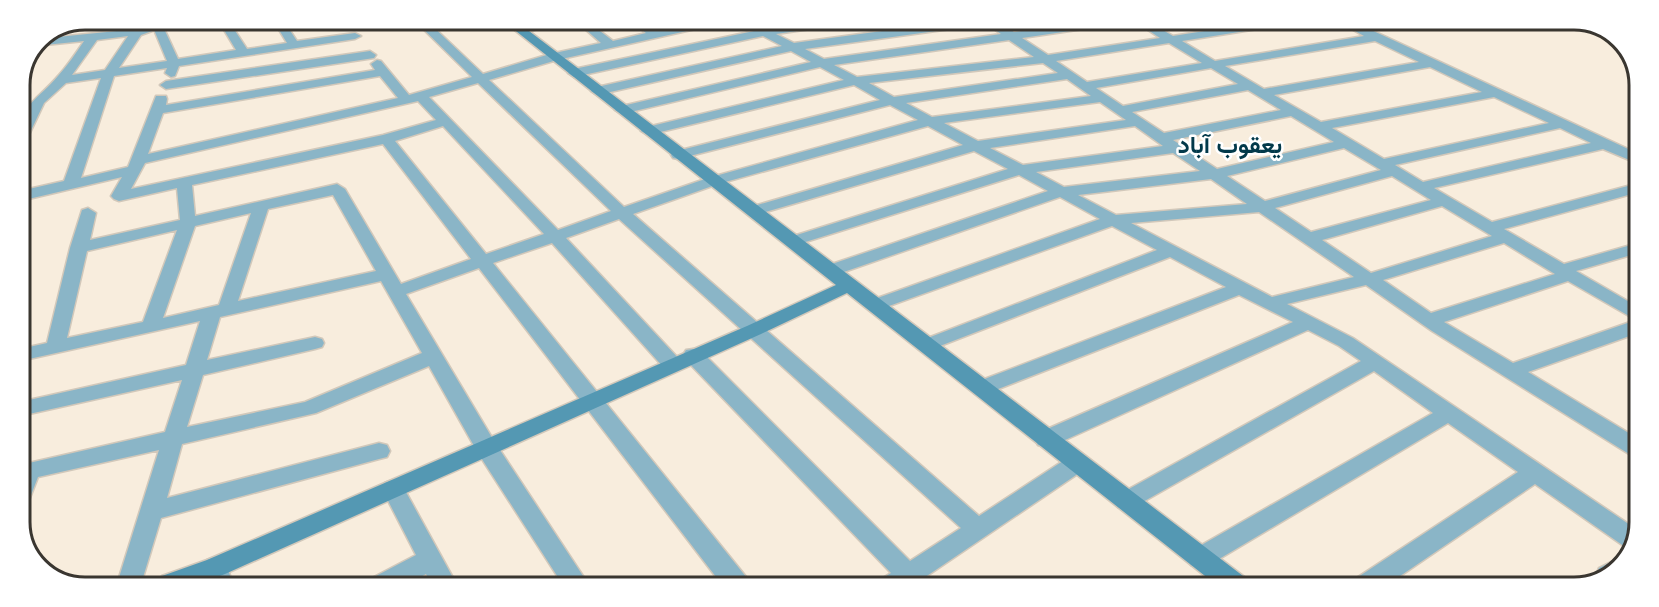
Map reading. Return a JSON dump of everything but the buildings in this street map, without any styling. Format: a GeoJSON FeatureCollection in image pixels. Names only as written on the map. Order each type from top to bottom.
{"type":"FeatureCollection","features":[{"type":"Feature","properties":{"kind":"street"},"geometry":{"type":"LineString","coordinates":[[51,41],[143,30]]}},
{"type":"Feature","properties":{"kind":"street"},"geometry":{"type":"LineString","coordinates":[[159,30],[174,64],[136,165],[119,196],[387,139],[446,122]]}},
{"type":"Feature","properties":{"kind":"street"},"geometry":{"type":"LineString","coordinates":[[229,30],[244,53]]}},
{"type":"Feature","properties":{"kind":"street"},"geometry":{"type":"LineString","coordinates":[[284,30],[294,45]]}},
{"type":"Feature","properties":{"kind":"street"},"geometry":{"type":"LineString","coordinates":[[430,30],[622,213],[979,530]]}},
{"type":"Feature","properties":{"kind":"street"},"geometry":{"type":"LineString","coordinates":[[519,30],[678,155],[832,270],[1077,464],[1225,577]]}},
{"type":"Feature","properties":{"kind":"street"},"geometry":{"type":"LineString","coordinates":[[592,30],[611,45]]}},
{"type":"Feature","properties":{"kind":"street"},"geometry":{"type":"LineString","coordinates":[[648,30],[655,35]]}},
{"type":"Feature","properties":{"kind":"street"},"geometry":{"type":"LineString","coordinates":[[30,193],[414,98],[554,57],[670,30]]}},
{"type":"Feature","properties":{"kind":"street"},"geometry":{"type":"LineString","coordinates":[[760,30],[1112,220],[1346,342],[1627,536]]}},
{"type":"Feature","properties":{"kind":"street"},"geometry":{"type":"LineString","coordinates":[[574,73],[779,30]]}},
{"type":"Feature","properties":{"kind":"street"},"geometry":{"type":"LineString","coordinates":[[597,91],[793,47],[918,30]]}},
{"type":"Feature","properties":{"kind":"street"},"geometry":{"type":"LineString","coordinates":[[1004,30],[1429,320],[1510,371],[1629,439]]}},
{"type":"Feature","properties":{"kind":"street"},"geometry":{"type":"LineString","coordinates":[[622,110],[821,63],[1060,30]]}},
{"type":"Feature","properties":{"kind":"street"},"geometry":{"type":"LineString","coordinates":[[1154,30],[1629,310]]}},
{"type":"Feature","properties":{"kind":"street"},"geometry":{"type":"LineString","coordinates":[[648,131],[855,81],[1046,59],[1233,30]]}},
{"type":"Feature","properties":{"kind":"street"},"geometry":{"type":"LineString","coordinates":[[1360,30],[1629,155]]}},
{"type":"Feature","properties":{"kind":"street"},"geometry":{"type":"LineString","coordinates":[[71,184],[109,73],[137,32]]}},
{"type":"Feature","properties":{"kind":"street"},"geometry":{"type":"LineString","coordinates":[[62,80],[294,45],[352,32],[384,72],[446,122],[555,236],[672,364]]}},
{"type":"Feature","properties":{"kind":"street"},"geometry":{"type":"LineString","coordinates":[[30,118],[38,101],[62,80],[93,37]]}},
{"type":"Feature","properties":{"kind":"street"},"geometry":{"type":"LineString","coordinates":[[1085,86],[1377,38]]}},
{"type":"Feature","properties":{"kind":"street"},"geometry":{"type":"LineString","coordinates":[[166,85],[370,54]]}},
{"type":"Feature","properties":{"kind":"street"},"geometry":{"type":"LineString","coordinates":[[1121,110],[1432,63]]}},
{"type":"Feature","properties":{"kind":"street"},"geometry":{"type":"LineString","coordinates":[[157,110],[384,72]]}},
{"type":"Feature","properties":{"kind":"street"},"geometry":{"type":"LineString","coordinates":[[678,155],[891,100],[1070,75]]}},
{"type":"Feature","properties":{"kind":"street"},"geometry":{"type":"LineString","coordinates":[[1318,127],[1495,93]]}},
{"type":"Feature","properties":{"kind":"street"},"geometry":{"type":"LineString","coordinates":[[397,291],[713,181],[929,121],[1103,98]]}},
{"type":"Feature","properties":{"kind":"street"},"geometry":{"type":"LineString","coordinates":[[1161,138],[1293,112]]}},
{"type":"Feature","properties":{"kind":"street"},"geometry":{"type":"LineString","coordinates":[[753,211],[975,146],[1138,122]]}},
{"type":"Feature","properties":{"kind":"street"},"geometry":{"type":"LineString","coordinates":[[875,305],[1112,220],[1262,207],[1387,167],[1562,124]]}},
{"type":"Feature","properties":{"kind":"street"},"geometry":{"type":"LineString","coordinates":[[387,139],[731,577]]}},
{"type":"Feature","properties":{"kind":"street"},"geometry":{"type":"LineString","coordinates":[[832,270],[1060,192],[1215,174],[1346,143]]}},
{"type":"Feature","properties":{"kind":"street"},"geometry":{"type":"LineString","coordinates":[[1420,187],[1605,144]]}},
{"type":"Feature","properties":{"kind":"street"},"geometry":{"type":"LineString","coordinates":[[793,240],[1020,170],[1176,148]]}},
{"type":"Feature","properties":{"kind":"street"},"geometry":{"type":"LineString","coordinates":[[150,327],[188,223],[184,182]]}},
{"type":"Feature","properties":{"kind":"street"},"geometry":{"type":"LineString","coordinates":[[78,248],[338,189],[486,447],[572,577]]}},
{"type":"Feature","properties":{"kind":"street"},"geometry":{"type":"LineString","coordinates":[[1489,228],[1629,190]]}},
{"type":"Feature","properties":{"kind":"street"},"geometry":{"type":"LineString","coordinates":[[1309,238],[1444,201]]}},
{"type":"Feature","properties":{"kind":"street"},"geometry":{"type":"LineString","coordinates":[[131,577],[194,370],[261,206]]}},
{"type":"Feature","properties":{"kind":"street"},"geometry":{"type":"LineString","coordinates":[[56,348],[88,213]]}},
{"type":"Feature","properties":{"kind":"street"},"geometry":{"type":"LineString","coordinates":[[1269,303],[1369,279],[1506,237]]}},
{"type":"Feature","properties":{"kind":"street"},"geometry":{"type":"LineString","coordinates":[[927,345],[1171,251]]}},
{"type":"Feature","properties":{"kind":"street"},"geometry":{"type":"LineString","coordinates":[[1429,320],[1629,251]]}},
{"type":"Feature","properties":{"kind":"street"},"geometry":{"type":"LineString","coordinates":[[30,353],[387,274]]}},
{"type":"Feature","properties":{"kind":"street"},"geometry":{"type":"LineString","coordinates":[[219,576],[393,489],[672,364],[754,330],[850,285]]}},
{"type":"Feature","properties":{"kind":"street"},"geometry":{"type":"LineString","coordinates":[[981,388],[1240,288]]}},
{"type":"Feature","properties":{"kind":"street"},"geometry":{"type":"LineString","coordinates":[[1046,439],[1308,323]]}},
{"type":"Feature","properties":{"kind":"street"},"geometry":{"type":"LineString","coordinates":[[1510,371],[1629,329]]}},
{"type":"Feature","properties":{"kind":"street"},"geometry":{"type":"LineString","coordinates":[[30,407],[315,343]]}},
{"type":"Feature","properties":{"kind":"street"},"geometry":{"type":"LineString","coordinates":[[693,355],[896,577]]}},
{"type":"Feature","properties":{"kind":"street"},"geometry":{"type":"LineString","coordinates":[[30,471],[309,408],[434,356]]}},
{"type":"Feature","properties":{"kind":"street"},"geometry":{"type":"LineString","coordinates":[[1126,501],[1375,362]]}},
{"type":"Feature","properties":{"kind":"street"},"geometry":{"type":"LineString","coordinates":[[1200,558],[1449,413]]}},
{"type":"Feature","properties":{"kind":"street"},"geometry":{"type":"LineString","coordinates":[[151,511],[378,450]]}},
{"type":"Feature","properties":{"kind":"street"},"geometry":{"type":"LineString","coordinates":[[906,577],[1077,464]]}},
{"type":"Feature","properties":{"kind":"street"},"geometry":{"type":"LineString","coordinates":[[1379,577],[1534,472]]}},
{"type":"Feature","properties":{"kind":"street"},"geometry":{"type":"LineString","coordinates":[[393,489],[441,577]]}},
{"type":"Feature","properties":{"kind":"street"},"geometry":{"type":"LineString","coordinates":[[398,577],[431,559]]}},
{"type":"Feature","properties":{"kind":"district","name":"یعقوب آباد"},"geometry":{"type":"Point","coordinates":[1230,145]}}]}
